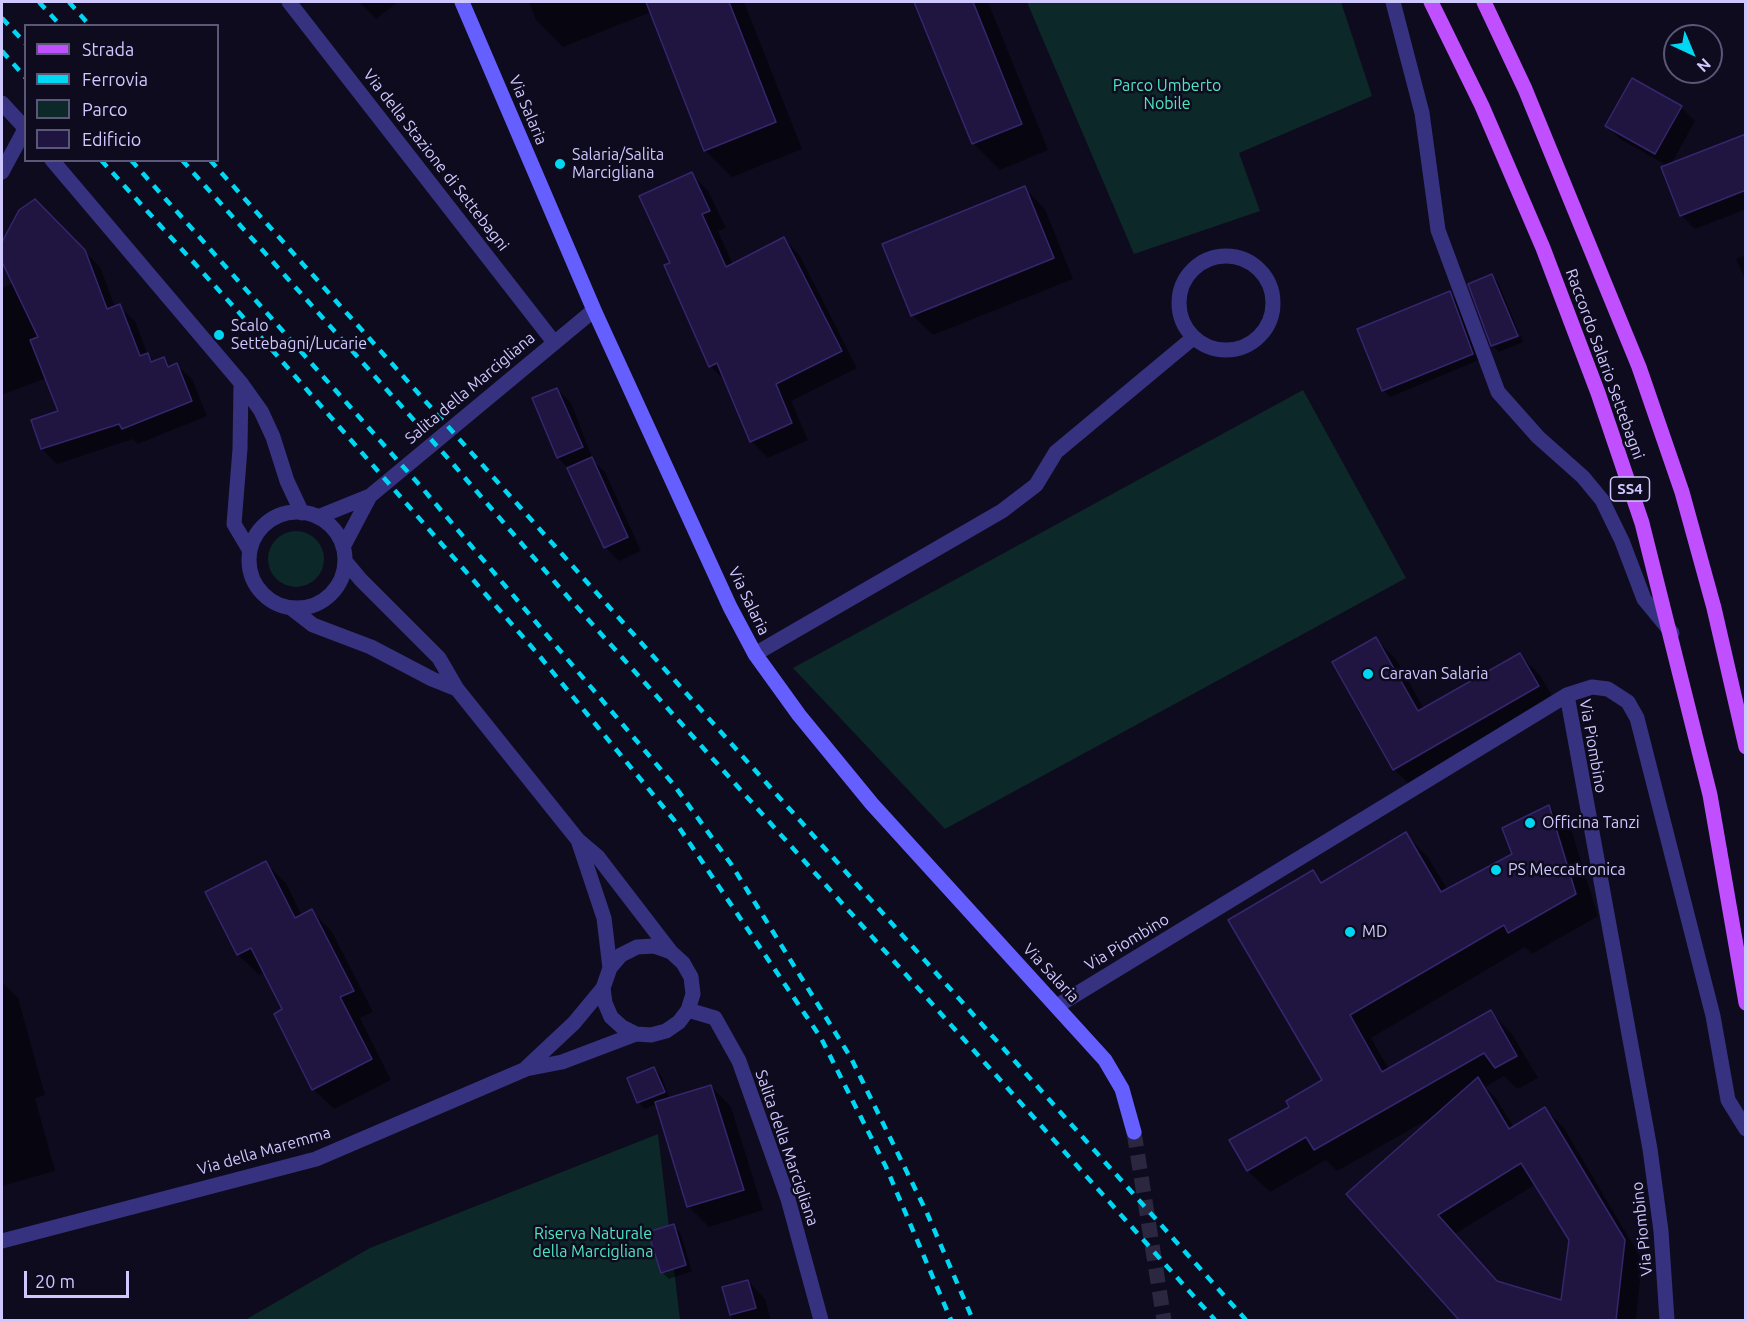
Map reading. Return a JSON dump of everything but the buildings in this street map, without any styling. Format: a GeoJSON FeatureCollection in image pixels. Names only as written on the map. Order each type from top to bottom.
{"type":"FeatureCollection","features":[{"type":"Feature","properties":{"kind":"main road","name":"Raccordo Salario Settebagni"},"geometry":{"type":"LineString","coordinates":[[1431,2],[1482,106],[1543,248],[1638,513],[1672,633],[1710,795],[1746,1003]]}},
{"type":"Feature","properties":{"kind":"main road","name":"Raccordo Salario Settebagni"},"geometry":{"type":"LineString","coordinates":[[1484,2],[1530,100],[1639,367],[1682,492],[1714,608],[1746,747]]}},
{"type":"Feature","properties":{"kind":"street","name":"Via della Stazione di Settebagni"},"geometry":{"type":"LineString","coordinates":[[289,2],[553,341]]}},
{"type":"Feature","properties":{"kind":"street","name":"Via Salaria"},"geometry":{"type":"LineString","coordinates":[[462,2],[594,310],[730,607],[755,654],[824,747],[872,804],[1111,1068],[1122,1089],[1134,1132]]}},
{"type":"Feature","properties":{"kind":"street"},"geometry":{"type":"LineString","coordinates":[[1393,2],[1422,112],[1438,230],[1498,392],[1538,437],[1583,477],[1610,514],[1644,599],[1672,633]]}},
{"type":"Feature","properties":{"kind":"street"},"geometry":{"type":"LineString","coordinates":[[2,103],[24,128]]}},
{"type":"Feature","properties":{"kind":"street"},"geometry":{"type":"LineString","coordinates":[[2,172],[24,131]]}},
{"type":"Feature","properties":{"kind":"street"},"geometry":{"type":"LineString","coordinates":[[54,162],[241,383],[265,420],[286,480],[302,513]]}},
{"type":"Feature","properties":{"kind":"street"},"geometry":{"type":"LineString","coordinates":[[1218,256],[1234,256],[1249,262],[1262,272],[1270,285],[1273,301],[1271,317],[1258,337],[1238,350],[1222,351],[1206,347],[1193,338],[1184,326],[1179,312],[1183,284],[1191,272],[1202,262],[1218,256]]}},
{"type":"Feature","properties":{"kind":"street","name":"Salita della Marcigliana"},"geometry":{"type":"LineString","coordinates":[[318,517],[370,496],[553,341],[594,310]]}},
{"type":"Feature","properties":{"kind":"street"},"geometry":{"type":"LineString","coordinates":[[755,654],[1002,511],[1036,485],[1056,452],[1193,338]]}},
{"type":"Feature","properties":{"kind":"street"},"geometry":{"type":"LineString","coordinates":[[241,383],[240,449],[234,524],[250,551]]}},
{"type":"Feature","properties":{"kind":"street","name":"Salita della Marcigliana"},"geometry":{"type":"LineString","coordinates":[[344,554],[370,496]]}},
{"type":"Feature","properties":{"kind":"street"},"geometry":{"type":"LineString","coordinates":[[457,688],[432,679],[371,647],[313,625],[291,608],[263,595],[254,582],[250,567],[250,551],[264,527],[275,518],[302,513],[318,517],[329,524],[344,554],[361,580],[439,658],[457,688],[578,840],[598,857],[671,952],[683,963],[691,977],[693,994],[688,1010],[679,1022],[666,1031],[651,1035],[636,1034],[622,1027],[611,1017],[605,1003],[603,988],[610,968],[621,955],[638,947],[654,946],[671,952]]}},
{"type":"Feature","properties":{"kind":"street"},"geometry":{"type":"LineString","coordinates":[[291,608],[308,607],[323,601],[335,590],[343,575],[344,554]]}},
{"type":"Feature","properties":{"kind":"street"},"geometry":{"type":"LineString","coordinates":[[1567,695],[1592,687],[1608,689],[1628,702],[1637,718],[1713,1016],[1728,1100],[1746,1129]]}},
{"type":"Feature","properties":{"kind":"street","name":"Via Piombino"},"geometry":{"type":"LineString","coordinates":[[1057,1006],[1567,695],[1650,1149],[1661,1231],[1666,1320]]}},
{"type":"Feature","properties":{"kind":"street"},"geometry":{"type":"LineString","coordinates":[[578,840],[604,918],[610,968]]}},
{"type":"Feature","properties":{"kind":"street","name":"Via della Maremma"},"geometry":{"type":"LineString","coordinates":[[526,1069],[573,1023],[603,988]]}},
{"type":"Feature","properties":{"kind":"street","name":"Salita della Marcigliana"},"geometry":{"type":"LineString","coordinates":[[688,1010],[715,1018],[739,1061],[788,1199],[821,1320]]}},
{"type":"Feature","properties":{"kind":"street","name":"Via della Maremma"},"geometry":{"type":"LineString","coordinates":[[2,1240],[316,1159],[526,1069],[562,1062],[636,1034]]}},
{"type":"Feature","properties":{"kind":"green space","name":"Parco Umberto Nobile"},"geometry":{"type":"Polygon","coordinates":[[[1027,2],[1341,2],[1372,96],[1239,153],[1260,211],[1134,254],[1027,2]]]}},
{"type":"Feature","properties":{"kind":"green space"},"geometry":{"type":"Polygon","coordinates":[[[1303,390],[1406,578],[945,829],[793,668],[1303,390]]]}},
{"type":"Feature","properties":{"kind":"green space"},"geometry":{"type":"Polygon","coordinates":[[[296,531],[307,533],[316,539],[322,548],[324,559],[322,570],[316,579],[307,585],[296,587],[285,585],[276,579],[270,570],[268,559],[270,548],[276,539],[285,533],[296,531]]]}},
{"type":"Feature","properties":{"kind":"green space","name":"Riserva Naturale della Marcigliana"},"geometry":{"type":"Polygon","coordinates":[[[658,1134],[680,1320],[245,1320],[370,1248],[658,1134]]]}},
{"type":"Feature","properties":{"kind":"tunnel"},"geometry":{"type":"LineString","coordinates":[[1134,1132],[1164,1320]]}},
{"type":"Feature","properties":{"kind":"railway"},"geometry":{"type":"LineString","coordinates":[[39,2],[59,24]]}},
{"type":"Feature","properties":{"kind":"railway"},"geometry":{"type":"LineString","coordinates":[[69,2],[88,24]]}},
{"type":"Feature","properties":{"kind":"railway"},"geometry":{"type":"LineString","coordinates":[[2,18],[24,42]]}},
{"type":"Feature","properties":{"kind":"railway"},"geometry":{"type":"LineString","coordinates":[[2,51],[24,76]]}},
{"type":"Feature","properties":{"kind":"railway"},"geometry":{"type":"LineString","coordinates":[[103,162],[252,327],[537,653],[674,820],[821,1038],[886,1167],[951,1320]]}},
{"type":"Feature","properties":{"kind":"railway"},"geometry":{"type":"LineString","coordinates":[[133,162],[423,489],[674,785],[731,864],[851,1058],[927,1213],[973,1320]]}},
{"type":"Feature","properties":{"kind":"railway"},"geometry":{"type":"LineString","coordinates":[[184,162],[453,464],[560,588],[1215,1320]]}},
{"type":"Feature","properties":{"kind":"railway"},"geometry":{"type":"LineString","coordinates":[[212,162],[1246,1320]]}},
{"type":"Feature","properties":{"kind":"place","name":"Salaria/Salita Marcigliana"},"geometry":{"type":"Point","coordinates":[560,164]}},
{"type":"Feature","properties":{"kind":"place","name":"Scalo Settebagni/Lucarie"},"geometry":{"type":"Point","coordinates":[219,335]}},
{"type":"Feature","properties":{"kind":"place","name":"Caravan Salaria"},"geometry":{"type":"Point","coordinates":[1368,674]}},
{"type":"Feature","properties":{"kind":"place","name":"Officina Tanzi"},"geometry":{"type":"Point","coordinates":[1530,823]}},
{"type":"Feature","properties":{"kind":"place","name":"PS Meccatronica"},"geometry":{"type":"Point","coordinates":[1496,870]}},
{"type":"Feature","properties":{"kind":"place","name":"MD"},"geometry":{"type":"Point","coordinates":[1350,932]}}]}
